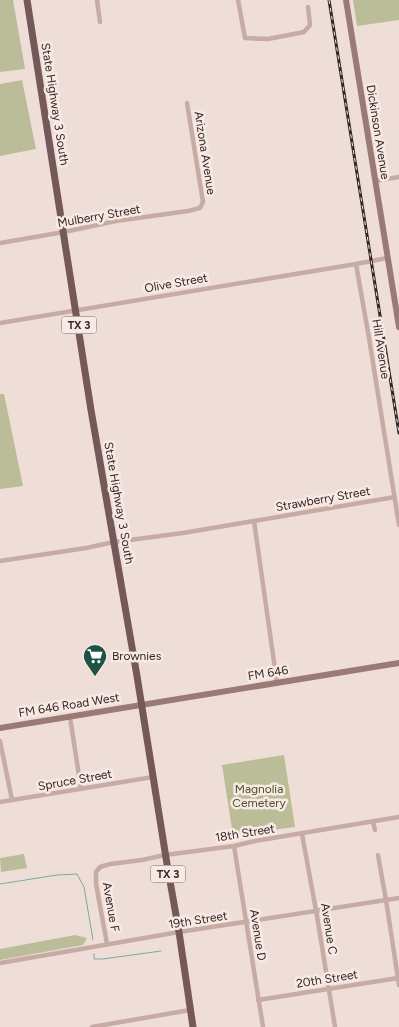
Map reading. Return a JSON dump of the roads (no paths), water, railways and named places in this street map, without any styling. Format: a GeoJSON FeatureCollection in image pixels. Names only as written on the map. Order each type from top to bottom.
{"type":"FeatureCollection","features":[{"type":"Feature","properties":{"kind":"main road","name":"State Highway 3 South"},"geometry":{"type":"LineString","coordinates":[[27,0],[91,410],[179,932],[190,1010]]}},
{"type":"Feature","properties":{"kind":"main road","name":"Dickinson Avenue"},"geometry":{"type":"LineString","coordinates":[[346,0],[399,327]]}},
{"type":"Feature","properties":{"kind":"main road","name":"FM 646"},"geometry":{"type":"LineString","coordinates":[[141,705],[399,663]]}},
{"type":"Feature","properties":{"kind":"main road","name":"FM 646 Road West"},"geometry":{"type":"LineString","coordinates":[[0,728],[141,705]]}},
{"type":"Feature","properties":{"kind":"main road","name":"TX 3"},"geometry":{"type":"LineString","coordinates":[[190,1010],[193,1027]]}},
{"type":"Feature","properties":{"kind":"street"},"geometry":{"type":"LineString","coordinates":[[97,0],[100,22]]}},
{"type":"Feature","properties":{"kind":"street"},"geometry":{"type":"LineString","coordinates":[[238,0],[245,38],[268,39],[304,32],[310,25],[308,8]]}},
{"type":"Feature","properties":{"kind":"street","name":"Arizona Avenue"},"geometry":{"type":"LineString","coordinates":[[187,103],[203,202],[201,206]]}},
{"type":"Feature","properties":{"kind":"street"},"geometry":{"type":"LineString","coordinates":[[375,182],[399,177]]}},
{"type":"Feature","properties":{"kind":"street","name":"Mulberry Street"},"geometry":{"type":"LineString","coordinates":[[0,243],[188,211],[200,208],[201,206]]}},
{"type":"Feature","properties":{"kind":"street","name":"Olive Street"},"geometry":{"type":"LineString","coordinates":[[0,323],[387,258]]}},
{"type":"Feature","properties":{"kind":"street","name":"Hill Avenue"},"geometry":{"type":"LineString","coordinates":[[356,264],[399,525]]}},
{"type":"Feature","properties":{"kind":"street","name":"Strawberry Street"},"geometry":{"type":"LineString","coordinates":[[114,542],[395,497]]}},
{"type":"Feature","properties":{"kind":"street"},"geometry":{"type":"LineString","coordinates":[[254,521],[277,683]]}},
{"type":"Feature","properties":{"kind":"street"},"geometry":{"type":"LineString","coordinates":[[0,561],[114,542]]}},
{"type":"Feature","properties":{"kind":"street"},"geometry":{"type":"LineString","coordinates":[[70,717],[81,789]]}},
{"type":"Feature","properties":{"kind":"street"},"geometry":{"type":"LineString","coordinates":[[0,741],[12,800]]}},
{"type":"Feature","properties":{"kind":"street","name":"Spruce Street"},"geometry":{"type":"LineString","coordinates":[[0,802],[153,777]]}},
{"type":"Feature","properties":{"kind":"street","name":"18th Street"},"geometry":{"type":"LineString","coordinates":[[96,872],[100,867],[106,865],[234,846],[399,818]]}},
{"type":"Feature","properties":{"kind":"street"},"geometry":{"type":"LineString","coordinates":[[373,822],[375,830]]}},
{"type":"Feature","properties":{"kind":"street","name":"Avenue C"},"geometry":{"type":"LineString","coordinates":[[302,834],[334,1027]]}},
{"type":"Feature","properties":{"kind":"street","name":"Avenue D"},"geometry":{"type":"LineString","coordinates":[[234,846],[263,1027]]}},
{"type":"Feature","properties":{"kind":"street"},"geometry":{"type":"LineString","coordinates":[[378,855],[399,985]]}},
{"type":"Feature","properties":{"kind":"street","name":"Avenue F"},"geometry":{"type":"LineString","coordinates":[[96,872],[96,884],[107,944]]}},
{"type":"Feature","properties":{"kind":"street","name":"19th Street"},"geometry":{"type":"LineString","coordinates":[[0,963],[179,932],[399,898]]}},
{"type":"Feature","properties":{"kind":"street","name":"20th Street"},"geometry":{"type":"LineString","coordinates":[[258,1000],[398,978]]}},
{"type":"Feature","properties":{"kind":"street"},"geometry":{"type":"LineString","coordinates":[[92,1027],[119,1025],[190,1010]]}},
{"type":"Feature","properties":{"kind":"waterway"},"geometry":{"type":"LineString","coordinates":[[0,884],[57,875],[77,874],[84,887],[93,940]]}},
{"type":"Feature","properties":{"kind":"waterway"},"geometry":{"type":"LineString","coordinates":[[94,954],[94,959],[103,959],[161,951]]}},
{"type":"Feature","properties":{"kind":"railway"},"geometry":{"type":"LineString","coordinates":[[329,0],[399,433]]}},
{"type":"Feature","properties":{"kind":"place","name":"Brownies"},"geometry":{"type":"Point","coordinates":[95,677]}},
{"type":"Feature","properties":{"kind":"park label","name":"Magnolia Cemetery"},"geometry":{"type":"Point","coordinates":[259,796]}}]}
